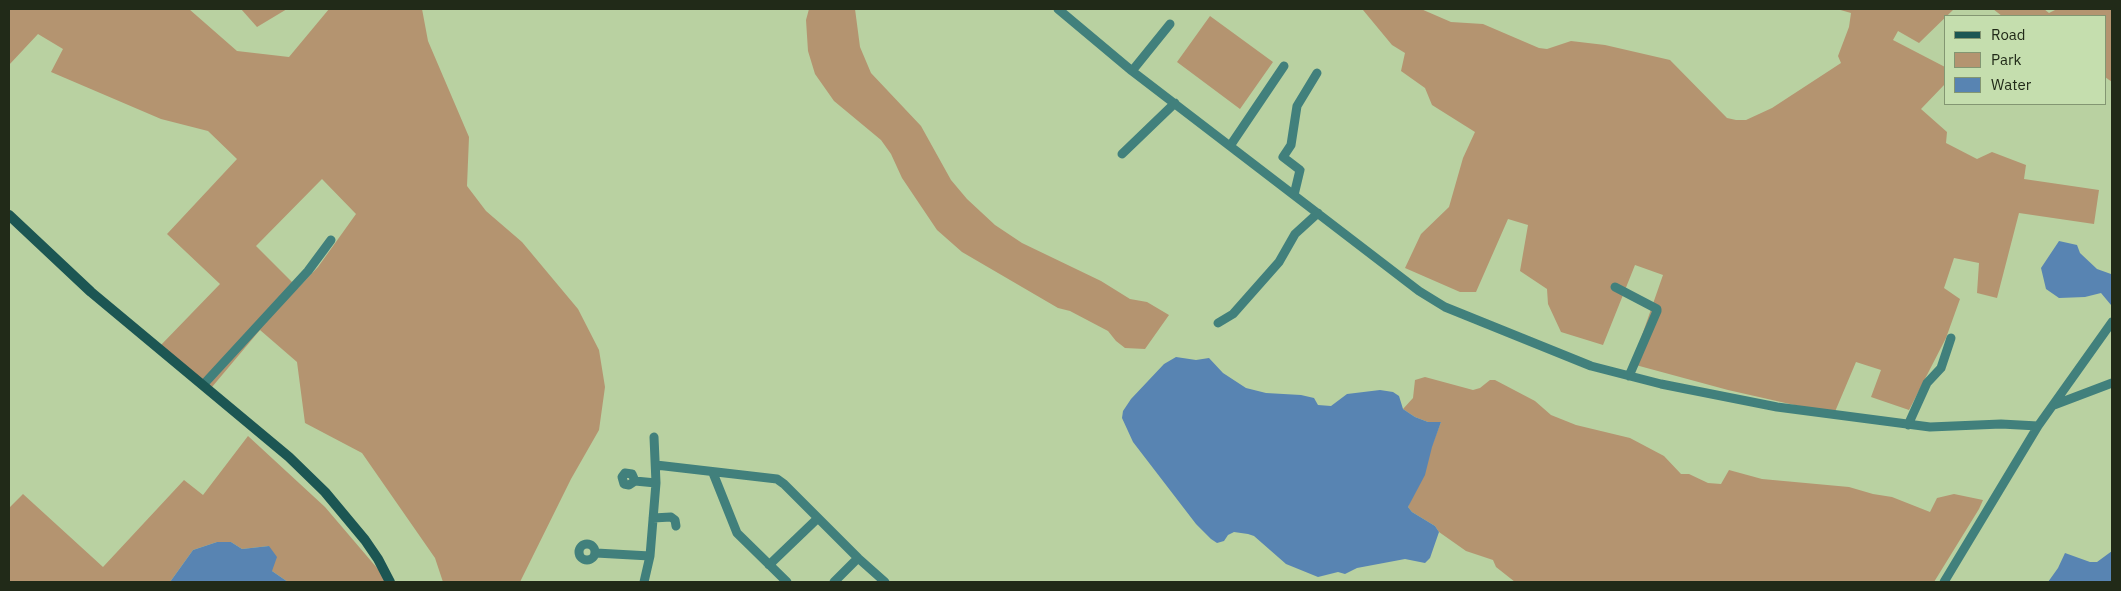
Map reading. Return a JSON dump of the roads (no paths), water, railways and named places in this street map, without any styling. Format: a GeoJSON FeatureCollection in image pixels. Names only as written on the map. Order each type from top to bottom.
{"type":"FeatureCollection","features":[{"type":"Feature","properties":{"kind":"main road"},"geometry":{"type":"LineString","coordinates":[[9,215],[91,292],[289,457],[325,492],[365,540],[390,582]]}},
{"type":"Feature","properties":{"kind":"street"},"geometry":{"type":"LineString","coordinates":[[1058,9],[1132,71],[1420,291],[1445,307],[1562,356],[1591,366],[1629,376],[1777,407],[1930,427],[2000,424],[2038,426]]}},
{"type":"Feature","properties":{"kind":"street"},"geometry":{"type":"LineString","coordinates":[[1132,71],[1170,24]]}},
{"type":"Feature","properties":{"kind":"street"},"geometry":{"type":"LineString","coordinates":[[1230,146],[1284,66]]}},
{"type":"Feature","properties":{"kind":"street"},"geometry":{"type":"LineString","coordinates":[[1294,195],[1300,170],[1284,157],[1291,145],[1297,106],[1316,73]]}},
{"type":"Feature","properties":{"kind":"street"},"geometry":{"type":"LineString","coordinates":[[1122,154],[1175,103]]}},
{"type":"Feature","properties":{"kind":"street"},"geometry":{"type":"LineString","coordinates":[[1218,323],[1233,314],[1279,262],[1295,234],[1318,213]]}},
{"type":"Feature","properties":{"kind":"street"},"geometry":{"type":"LineString","coordinates":[[203,386],[308,271],[331,240]]}},
{"type":"Feature","properties":{"kind":"street"},"geometry":{"type":"LineString","coordinates":[[1615,287],[1657,311],[1629,376]]}},
{"type":"Feature","properties":{"kind":"street"},"geometry":{"type":"LineString","coordinates":[[1944,582],[2038,426],[2112,322]]}},
{"type":"Feature","properties":{"kind":"street"},"geometry":{"type":"LineString","coordinates":[[1908,425],[1927,383],[1940,368],[1951,338]]}},
{"type":"Feature","properties":{"kind":"street"},"geometry":{"type":"LineString","coordinates":[[2054,405],[2112,383]]}},
{"type":"Feature","properties":{"kind":"street"},"geometry":{"type":"LineString","coordinates":[[644,582],[650,556],[656,483],[654,437]]}},
{"type":"Feature","properties":{"kind":"street"},"geometry":{"type":"LineString","coordinates":[[656,465],[778,479],[885,582]]}},
{"type":"Feature","properties":{"kind":"street"},"geometry":{"type":"LineString","coordinates":[[713,473],[733,528],[787,582]]}},
{"type":"Feature","properties":{"kind":"street"},"geometry":{"type":"LineString","coordinates":[[634,481],[656,483]]}},
{"type":"Feature","properties":{"kind":"street"},"geometry":{"type":"LineString","coordinates":[[653,518],[671,518],[675,520],[676,526]]}},
{"type":"Feature","properties":{"kind":"street"},"geometry":{"type":"LineString","coordinates":[[769,565],[818,518]]}},
{"type":"Feature","properties":{"kind":"street"},"geometry":{"type":"LineString","coordinates":[[596,553],[650,556]]}},
{"type":"Feature","properties":{"kind":"street"},"geometry":{"type":"LineString","coordinates":[[834,582],[858,558]]}},
{"type":"Feature","properties":{"kind":"water"},"geometry":{"type":"Polygon","coordinates":[[[2059,241],[2077,245],[2080,253],[2097,269],[2111,274],[2111,305],[2101,293],[2085,297],[2059,298],[2046,289],[2041,268],[2059,241]]]}},
{"type":"Feature","properties":{"kind":"water"},"geometry":{"type":"Polygon","coordinates":[[[1176,357],[1196,360],[1209,358],[1223,373],[1246,388],[1266,393],[1301,395],[1314,398],[1318,405],[1331,406],[1347,394],[1380,390],[1393,392],[1399,396],[1403,409],[1415,417],[1428,422],[1441,422],[1425,475],[1408,507],[1412,512],[1435,526],[1439,532],[1430,558],[1425,563],[1405,559],[1357,568],[1345,574],[1338,572],[1318,577],[1286,564],[1254,536],[1234,532],[1228,535],[1224,541],[1217,543],[1211,539],[1196,524],[1133,442],[1122,418],[1123,411],[1131,399],[1164,364],[1176,357]]]}},
{"type":"Feature","properties":{"kind":"water"},"geometry":{"type":"Polygon","coordinates":[[[217,542],[231,542],[242,549],[269,546],[277,557],[272,571],[288,582],[170,582],[193,550],[217,542]]]}},
{"type":"Feature","properties":{"kind":"water"},"geometry":{"type":"Polygon","coordinates":[[[2112,551],[2112,582],[2048,582],[2058,568],[2065,553],[2090,562],[2097,562],[2112,551]]]}}]}
